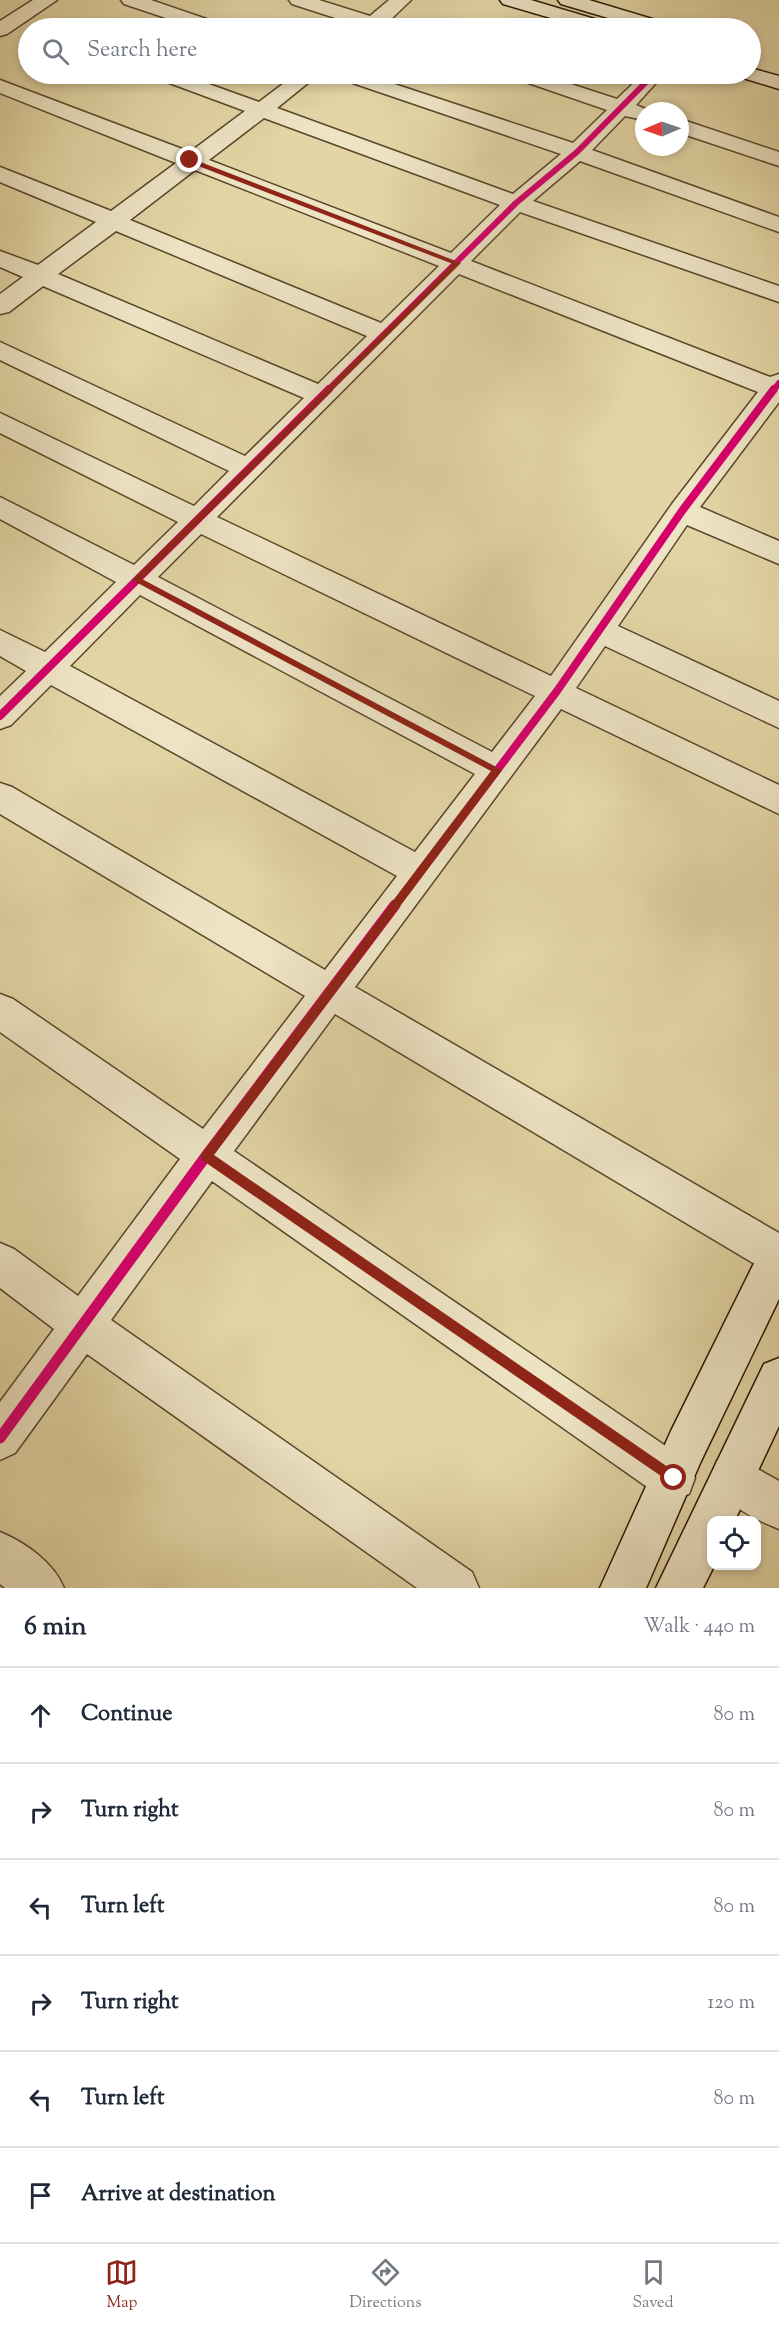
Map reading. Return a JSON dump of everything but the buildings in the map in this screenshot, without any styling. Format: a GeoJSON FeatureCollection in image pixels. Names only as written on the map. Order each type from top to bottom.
{"type":"FeatureCollection","features":[{"type":"Feature","properties":{"kind":"street"},"geometry":{"type":"LineString","coordinates":[[5,22],[47,0]]}},
{"type":"Feature","properties":{"kind":"street"},"geometry":{"type":"LineString","coordinates":[[131,0],[184,18]]}},
{"type":"Feature","properties":{"kind":"street"},"geometry":{"type":"LineString","coordinates":[[298,0],[351,18]]}},
{"type":"Feature","properties":{"kind":"street"},"geometry":{"type":"LineString","coordinates":[[385,18],[401,0]]}},
{"type":"Feature","properties":{"kind":"street"},"geometry":{"type":"LineString","coordinates":[[510,0],[570,18]]}},
{"type":"Feature","properties":{"kind":"street"},"geometry":{"type":"LineString","coordinates":[[568,0],[628,18]]}},
{"type":"Feature","properties":{"kind":"street"},"geometry":{"type":"LineString","coordinates":[[761,59],[779,65]]}},
{"type":"Feature","properties":{"kind":"street"},"geometry":{"type":"LineString","coordinates":[[761,77],[779,83]]}},
{"type":"Feature","properties":{"kind":"street"},"geometry":{"type":"LineString","coordinates":[[192,84],[516,202],[779,294]]}},
{"type":"Feature","properties":{"kind":"street"},"geometry":{"type":"LineString","coordinates":[[0,306],[190,160],[295,84]]}},
{"type":"Feature","properties":{"kind":"street"},"geometry":{"type":"LineString","coordinates":[[375,84],[577,152],[779,225]]}},
{"type":"Feature","properties":{"kind":"street"},"geometry":{"type":"LineString","coordinates":[[551,84],[633,111]]}},
{"type":"Feature","properties":{"kind":"street"},"geometry":{"type":"LineString","coordinates":[[0,716],[516,202],[577,152],[633,111],[648,84]]}},
{"type":"Feature","properties":{"kind":"street"},"geometry":{"type":"LineString","coordinates":[[0,86],[778,387],[682,511],[557,691],[206,1156],[0,1438]]}},
{"type":"Feature","properties":{"kind":"street"},"geometry":{"type":"LineString","coordinates":[[689,129],[779,159]]}},
{"type":"Feature","properties":{"kind":"street"},"geometry":{"type":"LineString","coordinates":[[0,174],[385,334]]}},
{"type":"Feature","properties":{"kind":"street"},"geometry":{"type":"LineString","coordinates":[[0,258],[322,396]]}},
{"type":"Feature","properties":{"kind":"street"},"geometry":{"type":"LineString","coordinates":[[0,350],[249,469]]}},
{"type":"Feature","properties":{"kind":"street"},"geometry":{"type":"LineString","coordinates":[[0,422],[196,521],[557,691],[779,800]]}},
{"type":"Feature","properties":{"kind":"street"},"geometry":{"type":"LineString","coordinates":[[0,507],[497,770]]}},
{"type":"Feature","properties":{"kind":"street"},"geometry":{"type":"LineString","coordinates":[[682,511],[779,553]]}},
{"type":"Feature","properties":{"kind":"street"},"geometry":{"type":"LineString","coordinates":[[599,630],[779,715]]}},
{"type":"Feature","properties":{"kind":"street"},"geometry":{"type":"LineString","coordinates":[[0,642],[420,872]]}},
{"type":"Feature","properties":{"kind":"street"},"geometry":{"type":"LineString","coordinates":[[0,797],[779,1255],[686,1446],[674,1478],[623,1588]]}},
{"type":"Feature","properties":{"kind":"street"},"geometry":{"type":"LineString","coordinates":[[0,1011],[206,1156],[674,1478]]}},
{"type":"Feature","properties":{"kind":"street"},"geometry":{"type":"LineString","coordinates":[[0,1263],[82,1325],[456,1588]]}},
{"type":"Feature","properties":{"kind":"street"},"geometry":{"type":"LineString","coordinates":[[714,1516],[779,1379]]}},
{"type":"Feature","properties":{"kind":"street"},"geometry":{"type":"LineString","coordinates":[[733,1477],[779,1507]]}},
{"type":"Feature","properties":{"kind":"street"},"geometry":{"type":"LineString","coordinates":[[679,1588],[707,1531]]}},
{"type":"Feature","properties":{"kind":"street"},"geometry":{"type":"LineString","coordinates":[[0,1555],[41,1588]]}},
{"type":"Feature","properties":{"kind":"cycle path"},"geometry":{"type":"LineString","coordinates":[[0,716],[516,203],[577,152],[644,84]]}},
{"type":"Feature","properties":{"kind":"cycle path"},"geometry":{"type":"LineString","coordinates":[[0,1438],[206,1156],[557,691],[682,511],[779,383]]}},
{"type":"Feature","properties":{"kind":"route"},"geometry":{"type":"LineString","coordinates":[[190,160],[457,263],[136,580],[497,770],[206,1156],[674,1478]]}}]}
